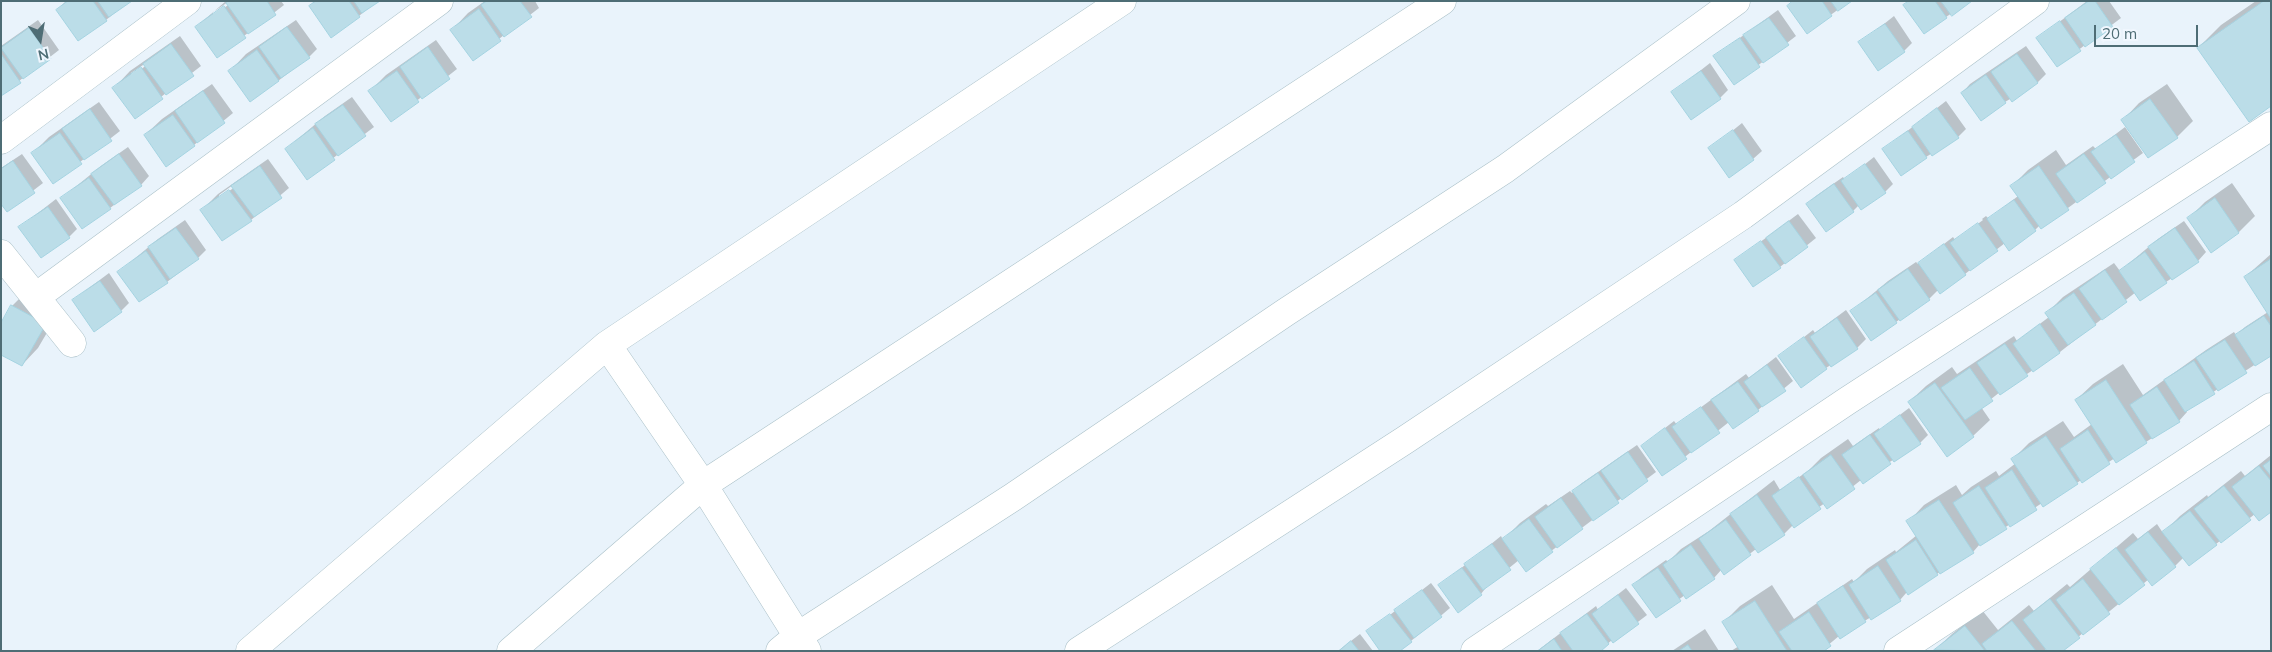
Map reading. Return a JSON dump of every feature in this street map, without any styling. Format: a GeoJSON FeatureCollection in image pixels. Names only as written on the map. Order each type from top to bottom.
{"type":"FeatureCollection","features":[{"type":"Feature","properties":{"kind":"street"},"geometry":{"type":"LineString","coordinates":[[1,140],[187,1]]}},
{"type":"Feature","properties":{"kind":"street"},"geometry":{"type":"LineString","coordinates":[[37,296],[439,1]]}},
{"type":"Feature","properties":{"kind":"street"},"geometry":{"type":"LineString","coordinates":[[250,651],[607,345],[1122,1]]}},
{"type":"Feature","properties":{"kind":"street"},"geometry":{"type":"LineString","coordinates":[[511,651],[703,485],[1442,1]]}},
{"type":"Feature","properties":{"kind":"street"},"geometry":{"type":"LineString","coordinates":[[607,345],[703,485],[795,646],[1286,312],[1506,169],[1736,1]]}},
{"type":"Feature","properties":{"kind":"street"},"geometry":{"type":"LineString","coordinates":[[1079,651],[1405,440],[1743,215],[2035,1]]}},
{"type":"Feature","properties":{"kind":"street"},"geometry":{"type":"LineString","coordinates":[[1475,651],[1846,401],[2271,126]]}},
{"type":"Feature","properties":{"kind":"street"},"geometry":{"type":"LineString","coordinates":[[1,254],[37,296],[72,343]]}},
{"type":"Feature","properties":{"kind":"street"},"geometry":{"type":"LineString","coordinates":[[1898,651],[2271,408]]}},
{"type":"Feature","properties":{"kind":"building"},"geometry":{"type":"Polygon","coordinates":[[[68,1],[93,1],[107,21],[78,41],[56,10],[68,1]]]}},
{"type":"Feature","properties":{"kind":"building"},"geometry":{"type":"Polygon","coordinates":[[[98,1],[132,1],[109,17],[98,1]]]}},
{"type":"Feature","properties":{"kind":"building"},"geometry":{"type":"Polygon","coordinates":[[[228,1],[267,1],[276,15],[248,34],[226,3],[228,1]]]}},
{"type":"Feature","properties":{"kind":"building"},"geometry":{"type":"Polygon","coordinates":[[[316,1],[349,1],[360,17],[331,38],[309,6],[316,1]]]}},
{"type":"Feature","properties":{"kind":"building"},"geometry":{"type":"Polygon","coordinates":[[[354,1],[380,1],[362,13],[354,1]]]}},
{"type":"Feature","properties":{"kind":"building"},"geometry":{"type":"Polygon","coordinates":[[[487,1],[520,1],[532,17],[504,37],[481,5],[487,1]]]}},
{"type":"Feature","properties":{"kind":"building"},"geometry":{"type":"Polygon","coordinates":[[[1793,1],[1822,1],[1832,16],[1807,34],[1787,6],[1793,1]]]}},
{"type":"Feature","properties":{"kind":"building"},"geometry":{"type":"Polygon","coordinates":[[[1831,1],[1852,1],[1838,11],[1831,1]]]}},
{"type":"Feature","properties":{"kind":"building"},"geometry":{"type":"Polygon","coordinates":[[[1909,1],[1935,1],[1947,18],[1924,34],[1903,5],[1909,1]]]}},
{"type":"Feature","properties":{"kind":"building"},"geometry":{"type":"Polygon","coordinates":[[[1941,1],[1972,1],[1952,16],[1941,1]]]}},
{"type":"Feature","properties":{"kind":"building"},"geometry":{"type":"Polygon","coordinates":[[[2089,1],[2095,1],[2113,27],[2085,47],[2065,18],[2089,1]]]}},
{"type":"Feature","properties":{"kind":"building"},"geometry":{"type":"Polygon","coordinates":[[[2264,1],[2271,1],[2271,106],[2249,122],[2197,48],[2264,1]]]}},
{"type":"Feature","properties":{"kind":"building"},"geometry":{"type":"Polygon","coordinates":[[[224,6],[246,38],[217,58],[195,27],[224,6]]]}},
{"type":"Feature","properties":{"kind":"building"},"geometry":{"type":"Polygon","coordinates":[[[479,9],[501,41],[473,61],[450,30],[479,9]]]}},
{"type":"Feature","properties":{"kind":"building"},"geometry":{"type":"Polygon","coordinates":[[[1769,18],[1789,45],[1763,63],[1743,35],[1769,18]]]}},
{"type":"Feature","properties":{"kind":"building"},"geometry":{"type":"Polygon","coordinates":[[[2060,21],[2081,51],[2057,67],[2036,38],[2060,21]]]}},
{"type":"Feature","properties":{"kind":"building"},"geometry":{"type":"Polygon","coordinates":[[[1885,24],[1905,52],[1878,71],[1858,42],[1885,24]]]}},
{"type":"Feature","properties":{"kind":"building"},"geometry":{"type":"Polygon","coordinates":[[[287,27],[310,58],[281,78],[259,47],[287,27]]]}},
{"type":"Feature","properties":{"kind":"building"},"geometry":{"type":"Polygon","coordinates":[[[29,28],[51,59],[23,79],[1,48],[29,28]]]}},
{"type":"Feature","properties":{"kind":"building"},"geometry":{"type":"Polygon","coordinates":[[[1740,38],[1760,67],[1734,85],[1713,56],[1740,38]]]}},
{"type":"Feature","properties":{"kind":"building"},"geometry":{"type":"Polygon","coordinates":[[[171,44],[194,76],[166,95],[143,64],[171,44]]]}},
{"type":"Feature","properties":{"kind":"building"},"geometry":{"type":"Polygon","coordinates":[[[428,47],[450,79],[422,99],[400,67],[428,47]]]}},
{"type":"Feature","properties":{"kind":"building"},"geometry":{"type":"Polygon","coordinates":[[[257,50],[279,81],[250,102],[228,71],[257,50]]]}},
{"type":"Feature","properties":{"kind":"building"},"geometry":{"type":"Polygon","coordinates":[[[1,54],[21,83],[1,96],[1,54]]]}},
{"type":"Feature","properties":{"kind":"building"},"geometry":{"type":"Polygon","coordinates":[[[2017,54],[2038,83],[2012,102],[1991,72],[2017,54]]]}},
{"type":"Feature","properties":{"kind":"building"},"geometry":{"type":"Polygon","coordinates":[[[141,67],[163,99],[135,119],[112,88],[141,67]]]}},
{"type":"Feature","properties":{"kind":"building"},"geometry":{"type":"Polygon","coordinates":[[[397,71],[419,102],[391,122],[368,91],[397,71]]]}},
{"type":"Feature","properties":{"kind":"building"},"geometry":{"type":"Polygon","coordinates":[[[1701,71],[1721,99],[1691,120],[1671,92],[1701,71]]]}},
{"type":"Feature","properties":{"kind":"building"},"geometry":{"type":"Polygon","coordinates":[[[1986,75],[2006,103],[1981,121],[1961,93],[1986,75]]]}},
{"type":"Feature","properties":{"kind":"building"},"geometry":{"type":"Polygon","coordinates":[[[203,91],[225,123],[197,143],[175,111],[203,91]]]}},
{"type":"Feature","properties":{"kind":"building"},"geometry":{"type":"Polygon","coordinates":[[[2150,99],[2178,138],[2148,158],[2121,120],[2150,99]]]}},
{"type":"Feature","properties":{"kind":"building"},"geometry":{"type":"Polygon","coordinates":[[[343,105],[366,136],[338,156],[315,124],[343,105]]]}},
{"type":"Feature","properties":{"kind":"building"},"geometry":{"type":"Polygon","coordinates":[[[1937,108],[1959,138],[1932,156],[1912,127],[1937,108]]]}},
{"type":"Feature","properties":{"kind":"building"},"geometry":{"type":"Polygon","coordinates":[[[90,109],[112,141],[84,160],[62,129],[90,109]]]}},
{"type":"Feature","properties":{"kind":"building"},"geometry":{"type":"Polygon","coordinates":[[[173,115],[195,146],[166,167],[144,135],[173,115]]]}},
{"type":"Feature","properties":{"kind":"building"},"geometry":{"type":"Polygon","coordinates":[[[313,128],[335,160],[307,180],[285,149],[313,128]]]}},
{"type":"Feature","properties":{"kind":"building"},"geometry":{"type":"Polygon","coordinates":[[[1733,130],[1754,160],[1729,178],[1708,148],[1733,130]]]}},
{"type":"Feature","properties":{"kind":"building"},"geometry":{"type":"Polygon","coordinates":[[[1908,131],[1927,158],[1901,176],[1882,149],[1908,131]]]}},
{"type":"Feature","properties":{"kind":"building"},"geometry":{"type":"Polygon","coordinates":[[[60,133],[82,164],[53,184],[31,153],[60,133]]]}},
{"type":"Feature","properties":{"kind":"building"},"geometry":{"type":"Polygon","coordinates":[[[2116,135],[2135,162],[2111,179],[2091,152],[2116,135]]]}},
{"type":"Feature","properties":{"kind":"building"},"geometry":{"type":"Polygon","coordinates":[[[119,154],[142,186],[114,205],[91,174],[119,154]]]}},
{"type":"Feature","properties":{"kind":"building"},"geometry":{"type":"Polygon","coordinates":[[[2084,154],[2106,183],[2077,203],[2056,174],[2084,154]]]}},
{"type":"Feature","properties":{"kind":"building"},"geometry":{"type":"Polygon","coordinates":[[[13,161],[35,193],[7,212],[1,204],[1,169],[13,161]]]}},
{"type":"Feature","properties":{"kind":"building"},"geometry":{"type":"Polygon","coordinates":[[[1865,164],[1886,193],[1861,210],[1841,181],[1865,164]]]}},
{"type":"Feature","properties":{"kind":"building"},"geometry":{"type":"Polygon","coordinates":[[[260,166],[282,198],[254,217],[231,186],[260,166]]]}},
{"type":"Feature","properties":{"kind":"building"},"geometry":{"type":"Polygon","coordinates":[[[2039,166],[2069,210],[2041,229],[2010,186],[2039,166]]]}},
{"type":"Feature","properties":{"kind":"building"},"geometry":{"type":"Polygon","coordinates":[[[89,178],[111,209],[82,229],[60,198],[89,178]]]}},
{"type":"Feature","properties":{"kind":"building"},"geometry":{"type":"Polygon","coordinates":[[[1834,184],[1854,212],[1826,232],[1806,204],[1834,184]]]}},
{"type":"Feature","properties":{"kind":"building"},"geometry":{"type":"Polygon","coordinates":[[[229,190],[252,221],[222,241],[200,210],[229,190]]]}},
{"type":"Feature","properties":{"kind":"building"},"geometry":{"type":"Polygon","coordinates":[[[2215,198],[2239,233],[2211,253],[2187,218],[2215,198]]]}},
{"type":"Feature","properties":{"kind":"building"},"geometry":{"type":"Polygon","coordinates":[[[2014,200],[2036,231],[2009,251],[1987,219],[2014,200]]]}},
{"type":"Feature","properties":{"kind":"building"},"geometry":{"type":"Polygon","coordinates":[[[48,207],[70,238],[41,258],[18,227],[48,207]]]}},
{"type":"Feature","properties":{"kind":"building"},"geometry":{"type":"Polygon","coordinates":[[[1789,221],[1808,247],[1785,264],[1766,238],[1789,221]]]}},
{"type":"Feature","properties":{"kind":"building"},"geometry":{"type":"Polygon","coordinates":[[[1978,223],[1998,251],[1970,271],[1950,243],[1978,223]]]}},
{"type":"Feature","properties":{"kind":"building"},"geometry":{"type":"Polygon","coordinates":[[[176,228],[199,259],[170,279],[148,247],[176,228]]]}},
{"type":"Feature","properties":{"kind":"building"},"geometry":{"type":"Polygon","coordinates":[[[2175,228],[2199,262],[2172,280],[2148,247],[2175,228]]]}},
{"type":"Feature","properties":{"kind":"building"},"geometry":{"type":"Polygon","coordinates":[[[1761,241],[1781,268],[1753,287],[1734,260],[1761,241]]]}},
{"type":"Feature","properties":{"kind":"building"},"geometry":{"type":"Polygon","coordinates":[[[1944,244],[1966,275],[1940,294],[1918,263],[1944,244]]]}},
{"type":"Feature","properties":{"kind":"building"},"geometry":{"type":"Polygon","coordinates":[[[146,251],[168,283],[139,302],[117,272],[146,251]]]}},
{"type":"Feature","properties":{"kind":"building"},"geometry":{"type":"Polygon","coordinates":[[[2145,252],[2167,283],[2140,301],[2119,271],[2145,252]]]}},
{"type":"Feature","properties":{"kind":"building"},"geometry":{"type":"Polygon","coordinates":[[[2271,259],[2271,319],[2244,277],[2271,259]]]}},
{"type":"Feature","properties":{"kind":"building"},"geometry":{"type":"Polygon","coordinates":[[[1908,269],[1930,300],[1900,321],[1878,290],[1908,269]]]}},
{"type":"Feature","properties":{"kind":"building"},"geometry":{"type":"Polygon","coordinates":[[[2105,270],[2127,302],[2102,320],[2079,289],[2105,270]]]}},
{"type":"Feature","properties":{"kind":"building"},"geometry":{"type":"Polygon","coordinates":[[[100,281],[122,312],[94,332],[72,300],[100,281]]]}},
{"type":"Feature","properties":{"kind":"building"},"geometry":{"type":"Polygon","coordinates":[[[1876,293],[1897,323],[1871,341],[1850,311],[1876,293]]]}},
{"type":"Feature","properties":{"kind":"building"},"geometry":{"type":"Polygon","coordinates":[[[2074,293],[2096,325],[2068,345],[2045,313],[2074,293]]]}},
{"type":"Feature","properties":{"kind":"building"},"geometry":{"type":"Polygon","coordinates":[[[11,305],[46,324],[22,366],[1,355],[1,323],[11,305]]]}},
{"type":"Feature","properties":{"kind":"building"},"geometry":{"type":"Polygon","coordinates":[[[2264,316],[2271,326],[2271,356],[2255,366],[2235,335],[2264,316]]]}},
{"type":"Feature","properties":{"kind":"building"},"geometry":{"type":"Polygon","coordinates":[[[1837,318],[1858,349],[1831,367],[1810,337],[1837,318]]]}},
{"type":"Feature","properties":{"kind":"building"},"geometry":{"type":"Polygon","coordinates":[[[2040,324],[2060,353],[2033,372],[2013,344],[2040,324]]]}},
{"type":"Feature","properties":{"kind":"building"},"geometry":{"type":"Polygon","coordinates":[[[1804,337],[1827,369],[1801,388],[1778,356],[1804,337]]]}},
{"type":"Feature","properties":{"kind":"building"},"geometry":{"type":"Polygon","coordinates":[[[2225,340],[2247,373],[2218,391],[2196,358],[2225,340]]]}},
{"type":"Feature","properties":{"kind":"building"},"geometry":{"type":"Polygon","coordinates":[[[2005,344],[2028,376],[2000,395],[1977,363],[2005,344]]]}},
{"type":"Feature","properties":{"kind":"building"},"geometry":{"type":"Polygon","coordinates":[[[2194,361],[2215,394],[2185,412],[2164,380],[2194,361]]]}},
{"type":"Feature","properties":{"kind":"building"},"geometry":{"type":"Polygon","coordinates":[[[1767,365],[1786,391],[1762,407],[1744,382],[1767,365]]]}},
{"type":"Feature","properties":{"kind":"building"},"geometry":{"type":"Polygon","coordinates":[[[1970,368],[1993,401],[1965,420],[1941,388],[1970,368]]]}},
{"type":"Feature","properties":{"kind":"building"},"geometry":{"type":"Polygon","coordinates":[[[2106,380],[2147,443],[2116,463],[2075,400],[2106,380]]]}},
{"type":"Feature","properties":{"kind":"building"},"geometry":{"type":"Polygon","coordinates":[[[1738,382],[1759,411],[1733,429],[1711,400],[1738,382]]]}},
{"type":"Feature","properties":{"kind":"building"},"geometry":{"type":"Polygon","coordinates":[[[1935,383],[1974,437],[1947,457],[1908,402],[1935,383]]]}},
{"type":"Feature","properties":{"kind":"building"},"geometry":{"type":"Polygon","coordinates":[[[2157,387],[2180,422],[2152,439],[2130,405],[2157,387]]]}},
{"type":"Feature","properties":{"kind":"building"},"geometry":{"type":"Polygon","coordinates":[[[1701,407],[1720,433],[1691,453],[1672,427],[1701,407]]]}},
{"type":"Feature","properties":{"kind":"building"},"geometry":{"type":"Polygon","coordinates":[[[1900,415],[1921,444],[1894,462],[1874,434],[1900,415]]]}},
{"type":"Feature","properties":{"kind":"building"},"geometry":{"type":"Polygon","coordinates":[[[1665,428],[1687,459],[1662,476],[1641,446],[1665,428]]]}},
{"type":"Feature","properties":{"kind":"building"},"geometry":{"type":"Polygon","coordinates":[[[2088,430],[2110,464],[2082,483],[2060,449],[2088,430]]]}},
{"type":"Feature","properties":{"kind":"building"},"geometry":{"type":"Polygon","coordinates":[[[1870,435],[1891,464],[1863,484],[1842,455],[1870,435]]]}},
{"type":"Feature","properties":{"kind":"building"},"geometry":{"type":"Polygon","coordinates":[[[2046,436],[2078,484],[2043,507],[2011,459],[2046,436]]]}},
{"type":"Feature","properties":{"kind":"building"},"geometry":{"type":"Polygon","coordinates":[[[1628,452],[1648,481],[1622,500],[1601,471],[1628,452]]]}},
{"type":"Feature","properties":{"kind":"building"},"geometry":{"type":"Polygon","coordinates":[[[1831,455],[1855,489],[1827,509],[1803,475],[1831,455]]]}},
{"type":"Feature","properties":{"kind":"building"},"geometry":{"type":"Polygon","coordinates":[[[2271,460],[2271,476],[2263,466],[2271,460]]]}},
{"type":"Feature","properties":{"kind":"building"},"geometry":{"type":"Polygon","coordinates":[[[2259,466],[2271,481],[2271,512],[2259,521],[2232,487],[2259,466]]]}},
{"type":"Feature","properties":{"kind":"building"},"geometry":{"type":"Polygon","coordinates":[[[2012,470],[2037,510],[2010,527],[1985,488],[2012,470]]]}},
{"type":"Feature","properties":{"kind":"building"},"geometry":{"type":"Polygon","coordinates":[[[1598,473],[1619,503],[1593,521],[1572,491],[1598,473]]]}},
{"type":"Feature","properties":{"kind":"building"},"geometry":{"type":"Polygon","coordinates":[[[1799,477],[1821,509],[1794,528],[1772,496],[1799,477]]]}},
{"type":"Feature","properties":{"kind":"building"},"geometry":{"type":"Polygon","coordinates":[[[1979,486],[2007,529],[1980,546],[1953,503],[1979,486]]]}},
{"type":"Feature","properties":{"kind":"building"},"geometry":{"type":"Polygon","coordinates":[[[2224,486],[2251,520],[2221,543],[2194,509],[2224,486]]]}},
{"type":"Feature","properties":{"kind":"building"},"geometry":{"type":"Polygon","coordinates":[[[1757,495],[1785,535],[1758,553],[1730,514],[1757,495]]]}},
{"type":"Feature","properties":{"kind":"building"},"geometry":{"type":"Polygon","coordinates":[[[1561,498],[1583,529],[1557,548],[1535,517],[1561,498]]]}},
{"type":"Feature","properties":{"kind":"building"},"geometry":{"type":"Polygon","coordinates":[[[1939,500],[1974,553],[1940,574],[1906,521],[1939,500]]]}},
{"type":"Feature","properties":{"kind":"building"},"geometry":{"type":"Polygon","coordinates":[[[2190,511],[2217,545],[2189,566],[2162,532],[2190,511]]]}},
{"type":"Feature","properties":{"kind":"building"},"geometry":{"type":"Polygon","coordinates":[[[1529,519],[1553,552],[1526,572],[1502,539],[1529,519]]]}},
{"type":"Feature","properties":{"kind":"building"},"geometry":{"type":"Polygon","coordinates":[[[1726,520],[1751,555],[1724,575],[1699,539],[1726,520]]]}},
{"type":"Feature","properties":{"kind":"building"},"geometry":{"type":"Polygon","coordinates":[[[2148,532],[2176,567],[2152,586],[2125,550],[2148,532]]]}},
{"type":"Feature","properties":{"kind":"building"},"geometry":{"type":"Polygon","coordinates":[[[1916,540],[1938,575],[1908,595],[1886,560],[1916,540]]]}},
{"type":"Feature","properties":{"kind":"building"},"geometry":{"type":"Polygon","coordinates":[[[1492,544],[1511,570],[1483,590],[1464,564],[1492,544]]]}},
{"type":"Feature","properties":{"kind":"building"},"geometry":{"type":"Polygon","coordinates":[[[1691,545],[1715,579],[1686,599],[1663,565],[1691,545]]]}},
{"type":"Feature","properties":{"kind":"building"},"geometry":{"type":"Polygon","coordinates":[[[2116,548],[2145,585],[2119,605],[2090,569],[2116,548]]]}},
{"type":"Feature","properties":{"kind":"building"},"geometry":{"type":"Polygon","coordinates":[[[1878,566],[1901,601],[1871,620],[1849,585],[1878,566]]]}},
{"type":"Feature","properties":{"kind":"building"},"geometry":{"type":"Polygon","coordinates":[[[1462,568],[1482,595],[1458,613],[1438,585],[1462,568]]]}},
{"type":"Feature","properties":{"kind":"building"},"geometry":{"type":"Polygon","coordinates":[[[1658,568],[1681,601],[1656,618],[1632,585],[1658,568]]]}},
{"type":"Feature","properties":{"kind":"building"},"geometry":{"type":"Polygon","coordinates":[[[2083,579],[2110,614],[2083,635],[2056,600],[2083,579]]]}},
{"type":"Feature","properties":{"kind":"building"},"geometry":{"type":"Polygon","coordinates":[[[1843,586],[1866,622],[1840,639],[1817,603],[1843,586]]]}},
{"type":"Feature","properties":{"kind":"building"},"geometry":{"type":"Polygon","coordinates":[[[1422,590],[1442,617],[1414,638],[1394,610],[1422,590]]]}},
{"type":"Feature","properties":{"kind":"building"},"geometry":{"type":"Polygon","coordinates":[[[1618,595],[1639,624],[1613,643],[1592,614],[1618,595]]]}},
{"type":"Feature","properties":{"kind":"building"},"geometry":{"type":"Polygon","coordinates":[[[2050,599],[2080,638],[2063,651],[2047,651],[2023,620],[2050,599]]]}},
{"type":"Feature","properties":{"kind":"building"},"geometry":{"type":"Polygon","coordinates":[[[1755,601],[1787,651],[1740,651],[1722,622],[1755,601]]]}},
{"type":"Feature","properties":{"kind":"building"},"geometry":{"type":"Polygon","coordinates":[[[1809,612],[1831,646],[1824,651],[1792,651],[1779,632],[1809,612]]]}},
{"type":"Feature","properties":{"kind":"building"},"geometry":{"type":"Polygon","coordinates":[[[1390,614],[1412,642],[1400,651],[1380,651],[1366,631],[1390,614]]]}},
{"type":"Feature","properties":{"kind":"building"},"geometry":{"type":"Polygon","coordinates":[[[1587,614],[1609,644],[1601,651],[1573,651],[1560,633],[1587,614]]]}},
{"type":"Feature","properties":{"kind":"building"},"geometry":{"type":"Polygon","coordinates":[[[2012,621],[2036,651],[1987,651],[1982,644],[2012,621]]]}},
{"type":"Feature","properties":{"kind":"building"},"geometry":{"type":"Polygon","coordinates":[[[1965,626],[1985,651],[1934,650],[1965,626]]]}},
{"type":"Feature","properties":{"kind":"building"},"geometry":{"type":"Polygon","coordinates":[[[1554,639],[1562,651],[1538,651],[1554,639]]]}},
{"type":"Feature","properties":{"kind":"building"},"geometry":{"type":"Polygon","coordinates":[[[1351,641],[1359,651],[1339,651],[1351,641]]]}},
{"type":"Feature","properties":{"kind":"building"},"geometry":{"type":"Polygon","coordinates":[[[1688,645],[1692,651],[1679,651],[1688,645]]]}}]}
